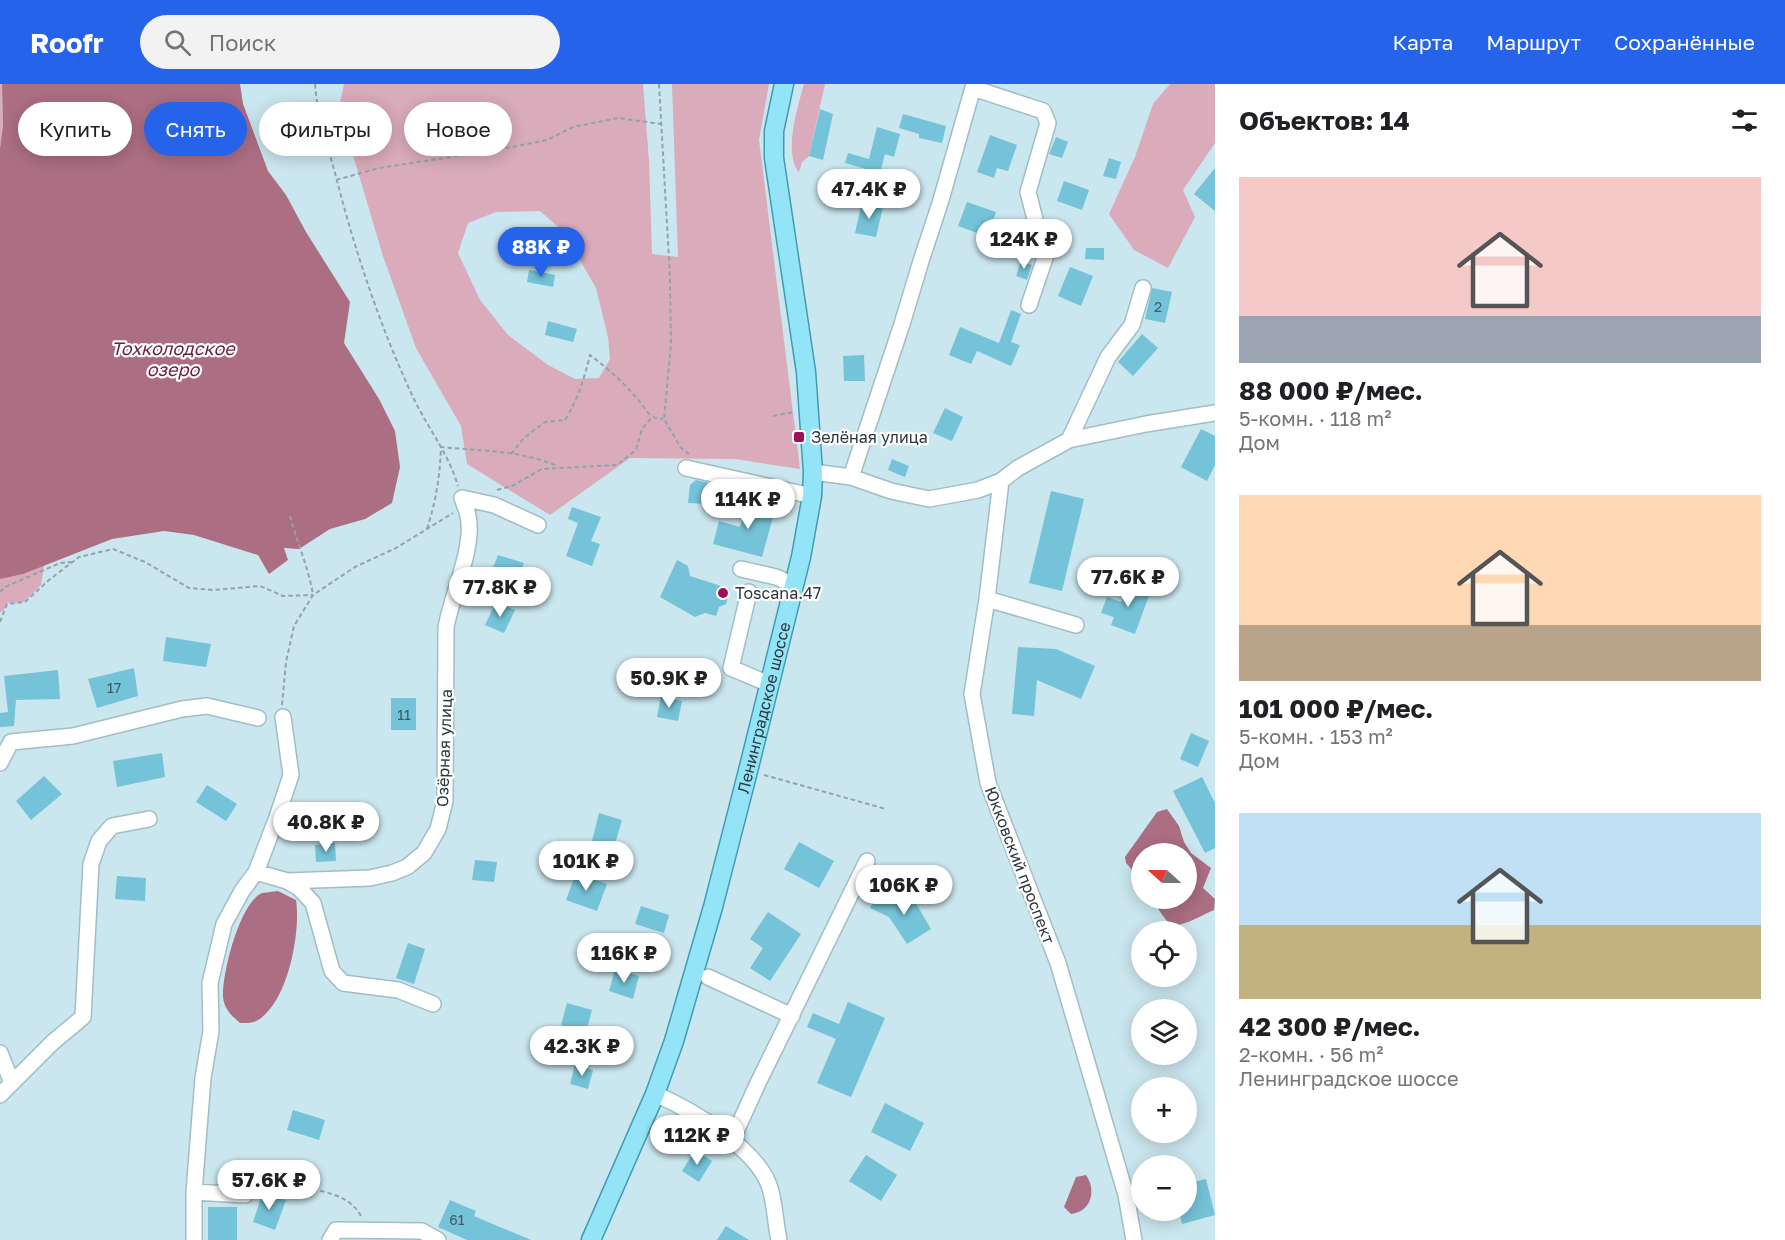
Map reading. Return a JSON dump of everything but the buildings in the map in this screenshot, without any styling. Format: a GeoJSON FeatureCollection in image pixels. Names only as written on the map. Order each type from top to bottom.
{"type":"FeatureCollection","features":[{"type":"Feature","properties":{"kind":"main road","name":"Ленинградское шоссе"},"geometry":{"type":"LineString","coordinates":[[591,1240],[654,1094],[674,1041],[710,917],[748,771],[794,585],[812,496],[813,472],[806,372],[774,158],[774,131],[784,84]]}},
{"type":"Feature","properties":{"kind":"street"},"geometry":{"type":"LineString","coordinates":[[851,477],[941,200],[973,86],[1043,111],[1048,123],[1028,192],[1045,258],[1029,305]]}},
{"type":"Feature","properties":{"kind":"street"},"geometry":{"type":"LineString","coordinates":[[1069,440],[1108,357],[1132,325],[1143,288]]}},
{"type":"Feature","properties":{"kind":"street"},"geometry":{"type":"LineString","coordinates":[[813,472],[851,477],[891,492],[929,499],[978,490],[1001,481],[1018,468],[1069,440],[1215,413]]}},
{"type":"Feature","properties":{"kind":"street"},"geometry":{"type":"LineString","coordinates":[[687,461],[812,496]]}},
{"type":"Feature","properties":{"kind":"street","name":"Юкковский проспект"},"geometry":{"type":"LineString","coordinates":[[1001,481],[987,599],[972,694],[988,783],[1058,963],[1126,1195],[1134,1240]]}},
{"type":"Feature","properties":{"kind":"street"},"geometry":{"type":"LineString","coordinates":[[462,498],[494,505],[538,525]]}},
{"type":"Feature","properties":{"kind":"street","name":"Озёрная улица"},"geometry":{"type":"LineString","coordinates":[[256,872],[287,880],[370,878],[392,873],[407,867],[424,853],[438,829],[445,801],[446,628],[466,553],[469,517],[462,498]]}},
{"type":"Feature","properties":{"kind":"street"},"geometry":{"type":"LineString","coordinates":[[741,569],[776,577],[794,585]]}},
{"type":"Feature","properties":{"kind":"street"},"geometry":{"type":"LineString","coordinates":[[749,592],[731,668],[769,684]]}},
{"type":"Feature","properties":{"kind":"street"},"geometry":{"type":"LineString","coordinates":[[987,599],[1076,625]]}},
{"type":"Feature","properties":{"kind":"street"},"geometry":{"type":"LineString","coordinates":[[0,763],[11,742],[72,736],[182,709],[207,706],[258,718]]}},
{"type":"Feature","properties":{"kind":"street"},"geometry":{"type":"LineString","coordinates":[[194,1240],[194,1192],[203,1078],[211,1031],[210,983],[224,924],[242,891],[256,872],[291,775],[283,717]]}},
{"type":"Feature","properties":{"kind":"street"},"geometry":{"type":"LineString","coordinates":[[0,1095],[53,1042],[83,1017],[91,864],[99,842],[112,826],[149,819]]}},
{"type":"Feature","properties":{"kind":"street"},"geometry":{"type":"LineString","coordinates":[[737,1143],[792,1016],[867,861]]}},
{"type":"Feature","properties":{"kind":"street"},"geometry":{"type":"LineString","coordinates":[[287,880],[299,888],[313,903],[332,971],[343,983],[398,990],[433,1004]]}},
{"type":"Feature","properties":{"kind":"street"},"geometry":{"type":"LineString","coordinates":[[708,977],[792,1016]]}},
{"type":"Feature","properties":{"kind":"street"},"geometry":{"type":"LineString","coordinates":[[0,1053],[12,1083]]}},
{"type":"Feature","properties":{"kind":"street"},"geometry":{"type":"LineString","coordinates":[[654,1094],[671,1101],[737,1143],[761,1168],[770,1186],[779,1240]]}},
{"type":"Feature","properties":{"kind":"street"},"geometry":{"type":"LineString","coordinates":[[194,1192],[245,1196],[254,1184]]}},
{"type":"Feature","properties":{"kind":"street"},"geometry":{"type":"LineString","coordinates":[[330,1240],[336,1230],[367,1230],[422,1231],[438,1240]]}},
{"type":"Feature","properties":{"kind":"path"},"geometry":{"type":"LineString","coordinates":[[283,717],[281,699],[285,662],[294,626],[313,595],[355,567],[396,548],[453,515],[462,498],[454,472],[413,397],[358,255],[336,180],[315,84]]}},
{"type":"Feature","properties":{"kind":"path"},"geometry":{"type":"LineString","coordinates":[[659,84],[670,277],[671,344],[664,419],[687,461]]}},
{"type":"Feature","properties":{"kind":"path"},"geometry":{"type":"LineString","coordinates":[[336,180],[379,168],[547,140],[573,127],[618,118],[661,124]]}},
{"type":"Feature","properties":{"kind":"path"},"geometry":{"type":"LineString","coordinates":[[511,454],[525,437],[545,422],[566,420],[583,386],[590,355],[637,396],[652,417],[664,419]]}},
{"type":"Feature","properties":{"kind":"path"},"geometry":{"type":"LineString","coordinates":[[773,416],[808,410]]}},
{"type":"Feature","properties":{"kind":"path"},"geometry":{"type":"LineString","coordinates":[[492,491],[512,486],[542,469],[616,465],[636,450],[642,429],[652,417]]}},
{"type":"Feature","properties":{"kind":"path"},"geometry":{"type":"LineString","coordinates":[[441,447],[511,454],[544,460],[559,467]]}},
{"type":"Feature","properties":{"kind":"path"},"geometry":{"type":"LineString","coordinates":[[427,530],[440,475],[441,447]]}},
{"type":"Feature","properties":{"kind":"path"},"geometry":{"type":"LineString","coordinates":[[290,516],[309,574],[313,595]]}},
{"type":"Feature","properties":{"kind":"path"},"geometry":{"type":"LineString","coordinates":[[0,622],[7,604],[25,602],[79,557],[113,549],[145,562],[189,588],[214,590],[260,586],[283,596],[313,595]]}},
{"type":"Feature","properties":{"kind":"path"},"geometry":{"type":"LineString","coordinates":[[0,592],[5,587],[60,563],[73,561]]}},
{"type":"Feature","properties":{"kind":"path"},"geometry":{"type":"LineString","coordinates":[[748,771],[886,809]]}},
{"type":"Feature","properties":{"kind":"path"},"geometry":{"type":"LineString","coordinates":[[254,1184],[323,1193],[343,1198],[355,1206]]}},
{"type":"Feature","properties":{"kind":"shaded area"},"geometry":{"type":"Polygon","coordinates":[[[0,84],[2,84],[3,125],[0,148],[0,84]]]}},
{"type":"Feature","properties":{"kind":"shaded area"},"geometry":{"type":"Polygon","coordinates":[[[344,84],[643,84],[649,161],[652,254],[678,257],[672,84],[769,84],[759,140],[800,469],[735,459],[630,458],[550,515],[467,464],[461,426],[416,348],[383,256],[353,156],[392,156],[392,102],[340,102],[344,84]],[[540,211],[496,212],[468,223],[458,253],[480,300],[508,335],[548,365],[575,379],[599,378],[610,359],[608,337],[596,288],[564,232],[540,211]]]}},
{"type":"Feature","properties":{"kind":"shaded area"},"geometry":{"type":"Polygon","coordinates":[[[804,84],[825,84],[809,156],[802,162],[799,172],[794,164],[792,142],[804,84]]]}},
{"type":"Feature","properties":{"kind":"shaded area"},"geometry":{"type":"Polygon","coordinates":[[[1170,84],[1215,84],[1215,143],[1183,190],[1195,217],[1168,268],[1134,250],[1109,214],[1135,157],[1153,104],[1170,84]]]}},
{"type":"Feature","properties":{"kind":"shaded area"},"geometry":{"type":"Polygon","coordinates":[[[44,565],[41,585],[24,602],[7,603],[0,612],[0,579],[44,565]]]}},
{"type":"Feature","properties":{"kind":"water","name":"Тохколодское озеро"},"geometry":{"type":"Polygon","coordinates":[[[2,84],[240,84],[243,102],[144,102],[144,156],[247,156],[247,115],[259,147],[259,156],[262,156],[268,171],[286,195],[306,232],[350,302],[344,343],[379,399],[395,431],[400,467],[392,503],[365,519],[330,529],[299,549],[284,548],[288,560],[269,574],[258,555],[194,535],[164,531],[112,539],[23,574],[0,579],[0,148],[3,125],[2,84]]]}},
{"type":"Feature","properties":{"kind":"water"},"geometry":{"type":"Polygon","coordinates":[[[1167,809],[1179,826],[1185,843],[1135,843],[1157,812],[1167,809]]]}},
{"type":"Feature","properties":{"kind":"water"},"geometry":{"type":"Polygon","coordinates":[[[1131,849],[1131,869],[1126,863],[1125,857],[1131,849]]]}},
{"type":"Feature","properties":{"kind":"water"},"geometry":{"type":"Polygon","coordinates":[[[1197,858],[1211,868],[1203,888],[1215,899],[1214,910],[1191,921],[1166,920],[1158,909],[1197,909],[1197,858]]]}},
{"type":"Feature","properties":{"kind":"water"},"geometry":{"type":"Polygon","coordinates":[[[278,891],[296,900],[294,947],[285,983],[268,1011],[256,1021],[240,1023],[227,1009],[223,997],[225,973],[233,941],[252,901],[260,894],[278,891]]]}},
{"type":"Feature","properties":{"kind":"water"},"geometry":{"type":"Polygon","coordinates":[[[1086,1175],[1091,1188],[1090,1200],[1083,1209],[1071,1214],[1064,1207],[1076,1177],[1086,1175]]]}},
{"type":"Feature","properties":{"kind":"place","name":"Зелёная улица"},"geometry":{"type":"Point","coordinates":[799,437]}},
{"type":"Feature","properties":{"kind":"place","name":"Toscana.47"},"geometry":{"type":"Point","coordinates":[723,593]}}]}
